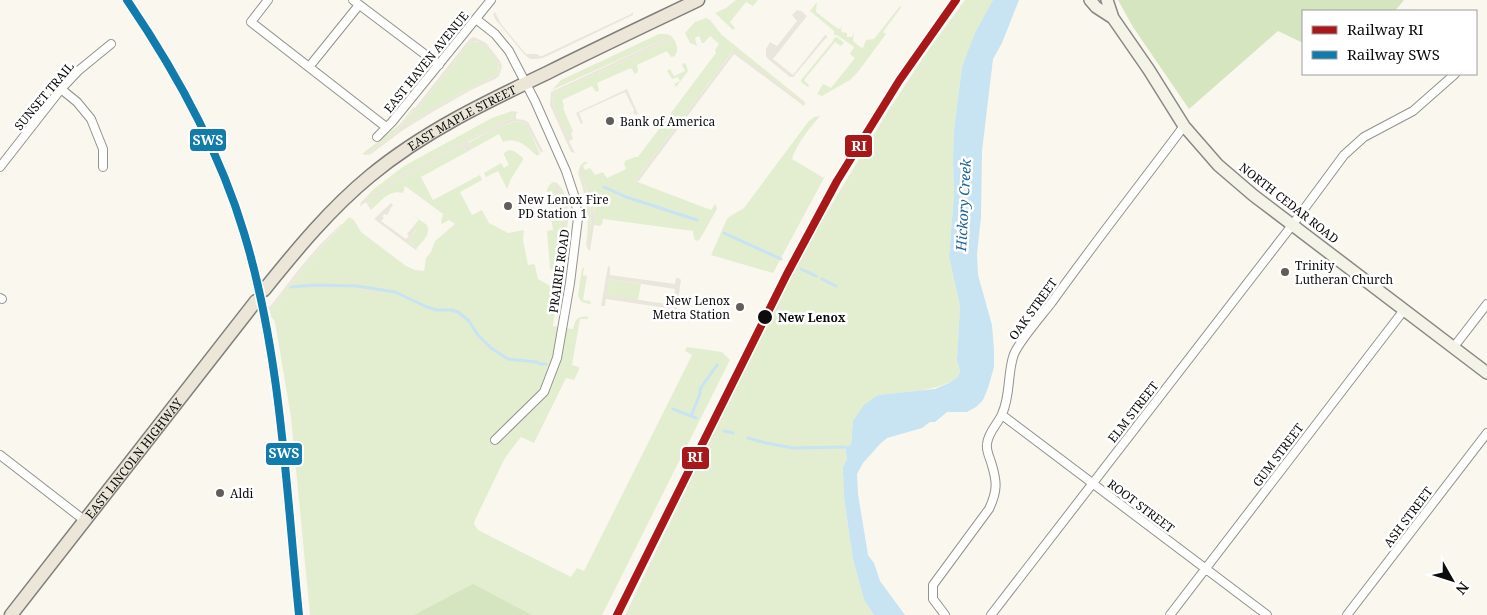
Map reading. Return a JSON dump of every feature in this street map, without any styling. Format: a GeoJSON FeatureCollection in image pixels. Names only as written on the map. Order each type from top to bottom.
{"type":"FeatureCollection","features":[{"type":"Feature","properties":{"kind":"main road","name":"EAST MAPLE STREET"},"geometry":{"type":"LineString","coordinates":[[264,290],[316,227],[336,206],[371,175],[413,144],[459,117],[526,83],[698,0]]}},
{"type":"Feature","properties":{"kind":"main road","name":"EAST LINCOLN HIGHWAY"},"geometry":{"type":"LineString","coordinates":[[11,615],[256,301]]}},
{"type":"Feature","properties":{"kind":"street"},"geometry":{"type":"LineString","coordinates":[[268,0],[251,22],[386,127]]}},
{"type":"Feature","properties":{"kind":"street","name":"EAST HAVEN AVENUE"},"geometry":{"type":"LineString","coordinates":[[377,137],[392,122],[491,0]]}},
{"type":"Feature","properties":{"kind":"street","name":"NORTH CEDAR ROAD"},"geometry":{"type":"LineString","coordinates":[[1090,0],[1096,7],[1113,18]]}},
{"type":"Feature","properties":{"kind":"street","name":"NORTH CEDAR ROAD"},"geometry":{"type":"LineString","coordinates":[[1107,0],[1113,18],[1149,70],[1184,126],[1218,165],[1253,195],[1487,373]]}},
{"type":"Feature","properties":{"kind":"street"},"geometry":{"type":"LineString","coordinates":[[309,66],[356,2],[439,65]]}},
{"type":"Feature","properties":{"kind":"street","name":"PRAIRIE ROAD"},"geometry":{"type":"LineString","coordinates":[[476,19],[494,34],[508,51],[526,83],[566,171],[575,198],[578,218],[570,283],[557,358],[544,392],[495,440]]}},
{"type":"Feature","properties":{"kind":"street","name":"SUNSET TRAIL"},"geometry":{"type":"LineString","coordinates":[[0,167],[61,89],[78,71],[111,44]]}},
{"type":"Feature","properties":{"kind":"street","name":"ELM STREET"},"geometry":{"type":"LineString","coordinates":[[991,615],[1293,224],[1344,155],[1364,136],[1413,110],[1453,75]]}},
{"type":"Feature","properties":{"kind":"street"},"geometry":{"type":"LineString","coordinates":[[61,89],[77,102],[91,119],[103,150],[103,166]]}},
{"type":"Feature","properties":{"kind":"street","name":"OAK STREET"},"geometry":{"type":"LineString","coordinates":[[945,615],[933,599],[933,585],[989,509],[994,498],[997,488],[996,475],[986,449],[987,441],[989,434],[1002,415],[1015,353],[1067,280],[1184,126]]}},
{"type":"Feature","properties":{"kind":"street"},"geometry":{"type":"LineString","coordinates":[[1454,348],[1487,304]]}},
{"type":"Feature","properties":{"kind":"street","name":"GUM STREET"},"geometry":{"type":"LineString","coordinates":[[1170,615],[1404,310]]}},
{"type":"Feature","properties":{"kind":"street","name":"ROOT STREET"},"geometry":{"type":"LineString","coordinates":[[1002,415],[1267,615]]}},
{"type":"Feature","properties":{"kind":"street","name":"ASH STREET"},"geometry":{"type":"LineString","coordinates":[[1347,615],[1487,433]]}},
{"type":"Feature","properties":{"kind":"street"},"geometry":{"type":"LineString","coordinates":[[0,455],[84,520]]}},
{"type":"Feature","properties":{"kind":"green space"},"geometry":{"type":"Polygon","coordinates":[[[736,0],[758,0],[753,6],[746,2],[730,22],[735,28],[733,30],[715,13],[726,8],[736,0]]]}},
{"type":"Feature","properties":{"kind":"green space"},"geometry":{"type":"Polygon","coordinates":[[[965,0],[993,0],[962,67],[954,130],[954,194],[949,257],[960,306],[957,360],[960,371],[958,378],[939,386],[919,391],[878,395],[853,421],[851,445],[845,448],[847,459],[843,467],[844,498],[853,559],[864,600],[874,615],[625,615],[745,368],[809,242],[888,111],[929,49],[965,0]]]}},
{"type":"Feature","properties":{"kind":"green space"},"geometry":{"type":"Polygon","coordinates":[[[1118,0],[1404,0],[1396,10],[1302,10],[1302,43],[1278,31],[1189,109],[1133,27],[1118,0]]]}},
{"type":"Feature","properties":{"kind":"green space"},"geometry":{"type":"Polygon","coordinates":[[[817,2],[816,12],[837,28],[841,29],[843,23],[841,32],[847,33],[847,37],[852,37],[854,31],[853,41],[863,48],[866,40],[874,39],[900,6],[903,5],[883,32],[886,34],[858,72],[850,80],[822,96],[817,94],[823,84],[831,88],[855,58],[850,54],[854,47],[837,35],[834,35],[834,31],[810,11],[817,2]]]}},
{"type":"Feature","properties":{"kind":"green space"},"geometry":{"type":"Polygon","coordinates":[[[706,18],[710,20],[722,35],[805,102],[805,104],[733,51],[635,181],[711,210],[715,204],[717,209],[700,239],[697,241],[694,239],[693,231],[603,219],[600,226],[594,225],[594,210],[591,196],[580,166],[584,162],[588,162],[583,166],[585,170],[590,168],[595,175],[603,172],[607,178],[626,169],[625,161],[638,157],[716,53],[715,50],[719,44],[710,36],[704,43],[702,43],[699,36],[695,38],[697,46],[690,43],[685,33],[695,22],[706,18]]]}},
{"type":"Feature","properties":{"kind":"green space"},"geometry":{"type":"Polygon","coordinates":[[[659,34],[670,35],[552,90],[561,80],[659,34]]]}},
{"type":"Feature","properties":{"kind":"green space"},"geometry":{"type":"Polygon","coordinates":[[[837,37],[844,43],[841,46],[835,42],[804,80],[809,85],[808,87],[801,80],[834,38],[837,37]]]}},
{"type":"Feature","properties":{"kind":"green space"},"geometry":{"type":"Polygon","coordinates":[[[673,38],[677,47],[675,56],[671,57],[667,51],[637,65],[638,70],[635,74],[631,68],[597,83],[598,92],[592,86],[562,100],[563,108],[572,129],[569,131],[571,137],[568,139],[553,104],[552,94],[673,38]]]}},
{"type":"Feature","properties":{"kind":"green space"},"geometry":{"type":"Polygon","coordinates":[[[471,41],[484,45],[491,51],[499,63],[498,73],[439,105],[401,129],[471,41]]]}},
{"type":"Feature","properties":{"kind":"green space"},"geometry":{"type":"Polygon","coordinates":[[[684,63],[688,71],[676,87],[674,84],[680,81],[678,77],[672,79],[667,71],[670,69],[674,76],[685,71],[682,65],[684,63]]]}},
{"type":"Feature","properties":{"kind":"green space"},"geometry":{"type":"Polygon","coordinates":[[[413,110],[395,133],[366,155],[362,154],[400,124],[413,110]]]}},
{"type":"Feature","properties":{"kind":"green space"},"geometry":{"type":"Polygon","coordinates":[[[512,111],[514,119],[505,121],[403,174],[379,192],[361,202],[374,189],[404,166],[492,118],[512,111]]]}},
{"type":"Feature","properties":{"kind":"green space"},"geometry":{"type":"Polygon","coordinates":[[[820,116],[800,142],[792,159],[824,178],[773,273],[711,255],[727,219],[744,208],[808,122],[814,117],[820,116]]]}},
{"type":"Feature","properties":{"kind":"green space"},"geometry":{"type":"Polygon","coordinates":[[[521,121],[527,125],[540,154],[537,156],[517,141],[503,142],[499,134],[472,149],[468,143],[500,126],[521,121]]]}},
{"type":"Feature","properties":{"kind":"green space"},"geometry":{"type":"Polygon","coordinates":[[[463,145],[467,152],[421,177],[433,200],[480,175],[482,180],[460,192],[472,215],[482,210],[489,223],[508,233],[524,230],[523,240],[528,265],[535,265],[538,279],[552,287],[557,297],[553,326],[573,329],[578,318],[589,317],[587,319],[580,319],[572,365],[579,367],[579,370],[574,380],[566,378],[534,443],[521,437],[504,460],[475,520],[474,524],[478,530],[571,577],[577,568],[584,571],[692,355],[685,351],[687,347],[722,352],[730,360],[602,615],[532,615],[473,585],[414,615],[310,615],[291,417],[275,322],[270,311],[306,264],[349,217],[354,220],[361,232],[406,266],[424,271],[426,258],[431,252],[435,241],[455,224],[449,220],[442,224],[443,214],[405,186],[403,193],[390,194],[373,208],[367,201],[403,177],[463,145]]]}},
{"type":"Feature","properties":{"kind":"green space"},"geometry":{"type":"Polygon","coordinates":[[[509,150],[514,151],[523,160],[507,189],[498,171],[486,177],[484,173],[501,163],[504,168],[509,165],[504,153],[509,150]]]}},
{"type":"Feature","properties":{"kind":"green space"},"geometry":{"type":"Polygon","coordinates":[[[579,170],[587,190],[591,217],[587,248],[587,208],[578,173],[579,170]]]}},
{"type":"Feature","properties":{"kind":"green space"},"geometry":{"type":"Polygon","coordinates":[[[553,182],[558,192],[563,214],[557,272],[550,268],[547,231],[553,230],[550,211],[555,210],[552,191],[547,192],[547,189],[553,182]]]}},
{"type":"Feature","properties":{"kind":"green space"},"geometry":{"type":"Polygon","coordinates":[[[557,183],[566,197],[568,205],[564,260],[559,270],[565,217],[562,195],[557,183]]]}},
{"type":"Feature","properties":{"kind":"green space"},"geometry":{"type":"Polygon","coordinates":[[[419,219],[427,225],[428,231],[426,237],[417,248],[408,241],[416,230],[413,227],[419,219]]]}},
{"type":"Feature","properties":{"kind":"green space"},"geometry":{"type":"Polygon","coordinates":[[[584,267],[583,275],[587,276],[583,300],[590,301],[591,304],[580,300],[578,295],[582,269],[584,267]]]}},
{"type":"Feature","properties":{"kind":"green space"},"geometry":{"type":"Polygon","coordinates":[[[609,279],[641,284],[638,300],[606,295],[609,279]]]}},
{"type":"Feature","properties":{"kind":"green space"},"geometry":{"type":"Polygon","coordinates":[[[473,584],[532,615],[414,615],[473,584]]]}},
{"type":"Feature","properties":{"kind":"shaded area"},"geometry":{"type":"Polygon","coordinates":[[[797,10],[807,16],[773,59],[793,75],[825,35],[827,38],[794,77],[790,77],[768,59],[766,49],[770,42],[777,46],[797,21],[792,15],[797,10]]]}},
{"type":"Feature","properties":{"kind":"shaded area"},"geometry":{"type":"Polygon","coordinates":[[[495,12],[501,24],[526,54],[538,54],[539,56],[633,12],[633,15],[543,58],[530,59],[495,19],[493,14],[495,12]]]}},
{"type":"Feature","properties":{"kind":"shaded area"},"geometry":{"type":"Polygon","coordinates":[[[670,35],[673,38],[552,94],[553,104],[568,138],[571,137],[568,131],[572,129],[573,131],[571,133],[573,139],[569,141],[575,153],[571,152],[550,105],[551,92],[670,35]]]}},
{"type":"Feature","properties":{"kind":"shaded area"},"geometry":{"type":"Polygon","coordinates":[[[474,37],[486,43],[500,61],[502,66],[499,76],[434,111],[403,130],[371,154],[366,155],[395,133],[413,111],[411,110],[415,108],[471,38],[474,37]],[[471,41],[402,128],[439,105],[498,73],[499,63],[486,47],[477,41],[471,41]]]}},
{"type":"Feature","properties":{"kind":"shaded area"},"geometry":{"type":"Polygon","coordinates":[[[734,50],[805,104],[804,106],[734,54],[638,182],[635,181],[734,50]]]}},
{"type":"Feature","properties":{"kind":"shaded area"},"geometry":{"type":"Polygon","coordinates":[[[627,89],[638,114],[633,113],[634,110],[625,92],[579,113],[583,123],[581,124],[576,113],[627,89]]]}},
{"type":"Feature","properties":{"kind":"shaded area"},"geometry":{"type":"Polygon","coordinates":[[[512,111],[518,112],[516,119],[528,122],[543,151],[541,153],[526,124],[521,121],[512,122],[468,142],[472,149],[467,152],[463,145],[403,177],[379,195],[367,201],[373,208],[371,210],[366,202],[360,206],[361,202],[379,192],[403,174],[505,121],[514,119],[512,111]]]}},
{"type":"Feature","properties":{"kind":"shaded area"},"geometry":{"type":"Polygon","coordinates":[[[580,166],[590,189],[595,219],[590,251],[587,248],[591,222],[591,203],[579,170],[580,166]]]}},
{"type":"Feature","properties":{"kind":"shaded area"},"geometry":{"type":"Polygon","coordinates":[[[553,182],[557,183],[562,195],[565,217],[559,270],[557,272],[563,213],[560,198],[553,182]]]}},
{"type":"Feature","properties":{"kind":"shaded area"},"geometry":{"type":"Polygon","coordinates":[[[391,203],[393,205],[387,215],[382,216],[384,218],[381,221],[406,239],[409,236],[407,234],[413,227],[416,229],[408,241],[417,248],[416,250],[374,219],[391,203]]]}},
{"type":"Feature","properties":{"kind":"shaded area"},"geometry":{"type":"Polygon","coordinates":[[[341,224],[306,264],[270,311],[269,308],[300,268],[341,224]]]}},
{"type":"Feature","properties":{"kind":"shaded area"},"geometry":{"type":"Polygon","coordinates":[[[608,266],[610,267],[610,275],[675,284],[676,278],[681,280],[676,314],[673,313],[673,309],[606,299],[605,306],[601,306],[608,266]],[[609,279],[607,295],[673,305],[675,289],[609,279]]]}},
{"type":"Feature","properties":{"kind":"water","name":"Hickory Creek"},"geometry":{"type":"Polygon","coordinates":[[[993,0],[1019,0],[1002,43],[993,59],[982,151],[981,217],[977,254],[978,275],[992,325],[994,367],[983,400],[976,407],[967,412],[947,412],[935,422],[930,422],[922,428],[887,438],[863,463],[857,474],[858,494],[868,555],[874,563],[880,581],[905,615],[874,615],[864,600],[853,559],[844,498],[843,467],[847,459],[845,447],[851,445],[853,421],[864,405],[878,395],[935,389],[958,377],[960,371],[957,360],[960,306],[949,257],[954,194],[954,130],[962,67],[975,33],[993,0]]]}},
{"type":"Feature","properties":{"kind":"waterway"},"geometry":{"type":"LineString","coordinates":[[604,187],[626,197],[697,220]]}},
{"type":"Feature","properties":{"kind":"waterway"},"geometry":{"type":"LineString","coordinates":[[724,233],[781,259]]}},
{"type":"Feature","properties":{"kind":"waterway"},"geometry":{"type":"LineString","coordinates":[[801,269],[816,276]]}},
{"type":"Feature","properties":{"kind":"waterway"},"geometry":{"type":"LineString","coordinates":[[822,279],[836,286]]}},
{"type":"Feature","properties":{"kind":"waterway"},"geometry":{"type":"LineString","coordinates":[[291,287],[315,285],[357,286],[395,292],[427,307],[458,312],[469,321],[477,334],[491,348],[508,359],[546,364]]}},
{"type":"Feature","properties":{"kind":"waterway"},"geometry":{"type":"LineString","coordinates":[[691,416],[700,394],[700,389],[717,365]]}},
{"type":"Feature","properties":{"kind":"waterway"},"geometry":{"type":"LineString","coordinates":[[673,409],[696,418]]}},
{"type":"Feature","properties":{"kind":"waterway"},"geometry":{"type":"LineString","coordinates":[[724,431],[733,433]]}},
{"type":"Feature","properties":{"kind":"waterway"},"geometry":{"type":"LineString","coordinates":[[748,438],[793,448],[845,447]]}},
{"type":"Feature","properties":{"kind":"rail line","name":"SWS"},"geometry":{"type":"LineString","coordinates":[[127,0],[179,83],[209,141],[234,202],[244,233],[266,326],[281,422],[299,615]]}},
{"type":"Feature","properties":{"kind":"rail line","name":"RI"},"geometry":{"type":"LineString","coordinates":[[617,615],[787,274],[837,181],[899,81],[956,0]]}},
{"type":"Feature","properties":{"kind":"place","name":"Bank of America"},"geometry":{"type":"Point","coordinates":[610,121]}},
{"type":"Feature","properties":{"kind":"place","name":"New Lenox Fire PD Station 1"},"geometry":{"type":"Point","coordinates":[508,206]}},
{"type":"Feature","properties":{"kind":"place","name":"Trinity Lutheran Church"},"geometry":{"type":"Point","coordinates":[1285,272]}},
{"type":"Feature","properties":{"kind":"place","name":"New Lenox Metra Station"},"geometry":{"type":"Point","coordinates":[740,307]}},
{"type":"Feature","properties":{"kind":"place","name":"New Lenox"},"geometry":{"type":"Point","coordinates":[765,317]}},
{"type":"Feature","properties":{"kind":"place","name":"Aldi"},"geometry":{"type":"Point","coordinates":[220,493]}}]}
